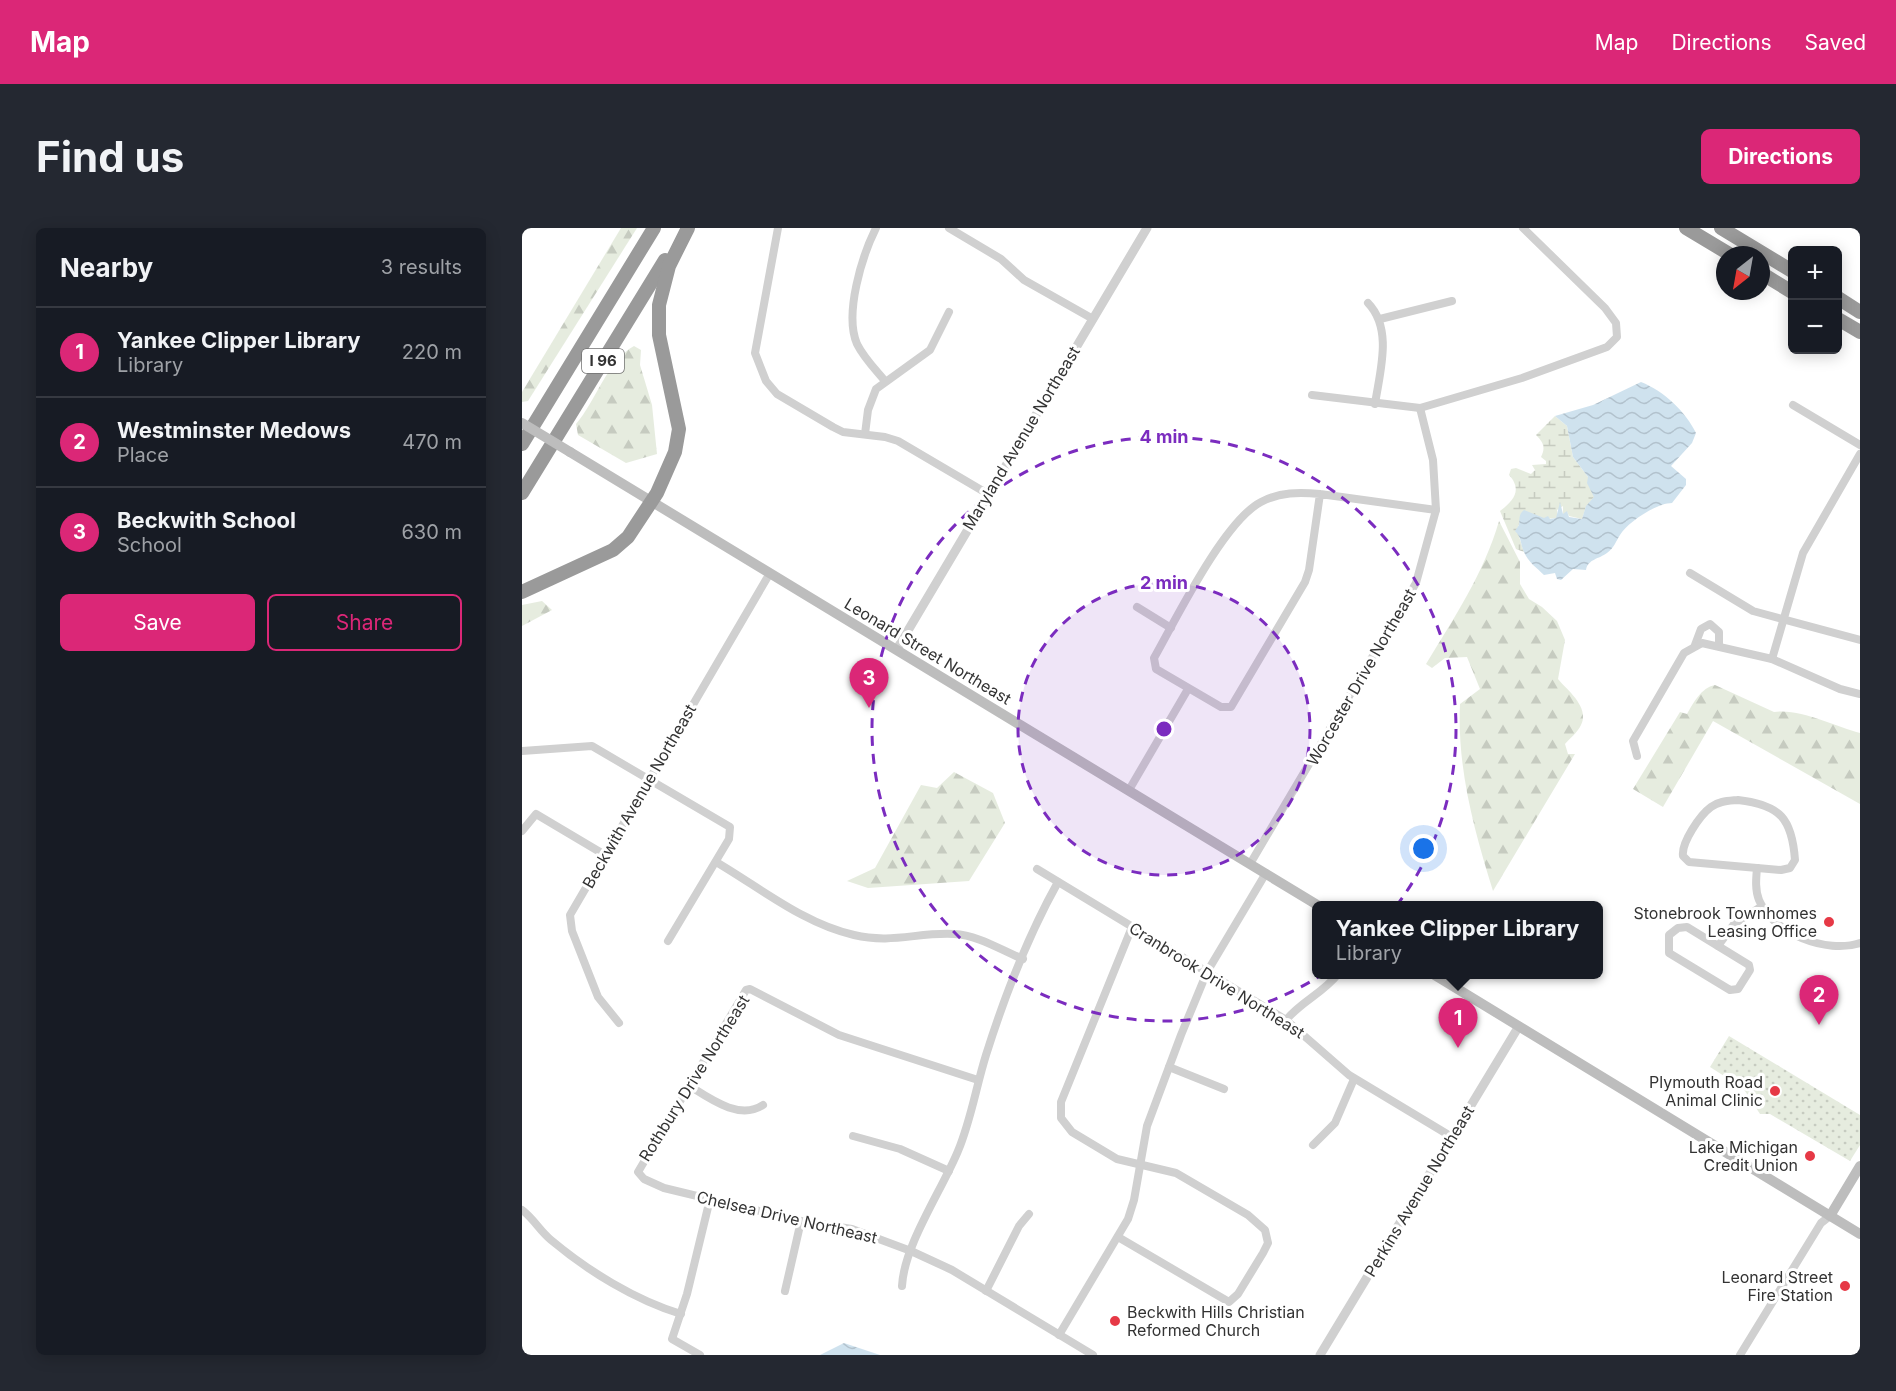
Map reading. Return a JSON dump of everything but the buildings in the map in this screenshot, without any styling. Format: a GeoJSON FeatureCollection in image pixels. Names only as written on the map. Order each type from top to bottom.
{"type":"FeatureCollection","features":[{"type":"Feature","properties":{"kind":"highway","name":"I 96"},"geometry":{"type":"LineString","coordinates":[[522,444],[654,228]]}},
{"type":"Feature","properties":{"kind":"highway","name":"I 96"},"geometry":{"type":"LineString","coordinates":[[522,493],[686,228]]}},
{"type":"Feature","properties":{"kind":"highway"},"geometry":{"type":"LineString","coordinates":[[522,592],[613,550],[628,537],[652,501],[675,452],[679,429],[659,335],[659,305],[669,266],[686,228]]}},
{"type":"Feature","properties":{"kind":"highway"},"geometry":{"type":"LineString","coordinates":[[1686,228],[1716,246]]}},
{"type":"Feature","properties":{"kind":"highway"},"geometry":{"type":"LineString","coordinates":[[1720,228],[1788,269]]}},
{"type":"Feature","properties":{"kind":"highway"},"geometry":{"type":"LineString","coordinates":[[1770,279],[1788,290]]}},
{"type":"Feature","properties":{"kind":"highway"},"geometry":{"type":"LineString","coordinates":[[1841,300],[1860,312]]}},
{"type":"Feature","properties":{"kind":"highway"},"geometry":{"type":"LineString","coordinates":[[1842,321],[1860,332]]}},
{"type":"Feature","properties":{"kind":"highway"},"geometry":{"type":"LineString","coordinates":[[522,435],[555,391]]}},
{"type":"Feature","properties":{"kind":"main road","name":"Leonard Street Northeast"},"geometry":{"type":"LineString","coordinates":[[522,423],[1312,902]]}},
{"type":"Feature","properties":{"kind":"main road"},"geometry":{"type":"LineString","coordinates":[[1440,979],[1860,1234]]}},
{"type":"Feature","properties":{"kind":"main road"},"geometry":{"type":"LineString","coordinates":[[1830,1216],[1860,1166]]}},
{"type":"Feature","properties":{"kind":"street"},"geometry":{"type":"LineString","coordinates":[[778,228],[755,353],[759,368],[777,394],[843,432],[898,441],[988,494]]}},
{"type":"Feature","properties":{"kind":"street"},"geometry":{"type":"LineString","coordinates":[[876,228],[863,255],[853,324],[856,342],[885,381]]}},
{"type":"Feature","properties":{"kind":"street"},"geometry":{"type":"LineString","coordinates":[[949,228],[1001,260],[1024,280],[1093,319]]}},
{"type":"Feature","properties":{"kind":"street","name":"Maryland Avenue Northeast"},"geometry":{"type":"LineString","coordinates":[[897,649],[1148,228]]}},
{"type":"Feature","properties":{"kind":"street"},"geometry":{"type":"LineString","coordinates":[[1312,395],[1420,408],[1573,362],[1607,347],[1617,337],[1616,323],[1605,308],[1523,228]]}},
{"type":"Feature","properties":{"kind":"street"},"geometry":{"type":"LineString","coordinates":[[1380,319],[1452,301]]}},
{"type":"Feature","properties":{"kind":"street"},"geometry":{"type":"LineString","coordinates":[[1368,303],[1380,319],[1383,347],[1376,404]]}},
{"type":"Feature","properties":{"kind":"street"},"geometry":{"type":"LineString","coordinates":[[865,434],[871,399],[885,381],[930,350],[949,312]]}},
{"type":"Feature","properties":{"kind":"street"},"geometry":{"type":"LineString","coordinates":[[1793,405],[1860,445]]}},
{"type":"Feature","properties":{"kind":"street","name":"Worcester Drive Northeast"},"geometry":{"type":"LineString","coordinates":[[1250,864],[1408,601],[1425,556],[1436,510],[1433,460],[1420,408]]}},
{"type":"Feature","properties":{"kind":"street"},"geometry":{"type":"LineString","coordinates":[[1772,659],[1803,553],[1860,454]]}},
{"type":"Feature","properties":{"kind":"street"},"geometry":{"type":"LineString","coordinates":[[1320,494],[1309,570],[1305,582],[1231,707],[1221,707],[1156,669],[1153,662],[1226,536],[1241,517],[1255,505],[1280,494],[1320,494],[1436,510]]}},
{"type":"Feature","properties":{"kind":"street","name":"Beckwith Avenue Northeast"},"geometry":{"type":"LineString","coordinates":[[619,1023],[598,997],[569,921],[574,907],[770,573]]}},
{"type":"Feature","properties":{"kind":"street"},"geometry":{"type":"LineString","coordinates":[[1690,573],[1753,611],[1860,640]]}},
{"type":"Feature","properties":{"kind":"street"},"geometry":{"type":"LineString","coordinates":[[1137,607],[1171,628]]}},
{"type":"Feature","properties":{"kind":"street"},"geometry":{"type":"LineString","coordinates":[[1695,645],[1701,629],[1710,624],[1719,632],[1719,645]]}},
{"type":"Feature","properties":{"kind":"street"},"geometry":{"type":"LineString","coordinates":[[1637,756],[1634,741],[1684,653],[1702,643],[1719,645],[1772,659],[1840,689],[1860,694]]}},
{"type":"Feature","properties":{"kind":"street"},"geometry":{"type":"LineString","coordinates":[[1129,790],[1188,689]]}},
{"type":"Feature","properties":{"kind":"street"},"geometry":{"type":"LineString","coordinates":[[522,751],[592,746],[725,823],[731,830],[729,839],[716,862],[668,941]]}},
{"type":"Feature","properties":{"kind":"street"},"geometry":{"type":"LineString","coordinates":[[1721,802],[1755,802],[1778,812],[1789,825],[1795,860],[1785,870],[1757,868],[1689,862],[1683,856],[1683,848],[1710,808],[1721,802]]}},
{"type":"Feature","properties":{"kind":"street"},"geometry":{"type":"LineString","coordinates":[[522,831],[535,814],[605,855]]}},
{"type":"Feature","properties":{"kind":"street"},"geometry":{"type":"LineString","coordinates":[[716,862],[818,922],[844,933],[896,940],[936,935],[962,935],[978,939],[1023,959]]}},
{"type":"Feature","properties":{"kind":"street"},"geometry":{"type":"LineString","coordinates":[[1757,868],[1756,888],[1762,906],[1777,921],[1810,942],[1837,947],[1860,943]]}},
{"type":"Feature","properties":{"kind":"street","name":"Cranbrook Drive Northeast"},"geometry":{"type":"LineString","coordinates":[[1037,869],[1286,1020],[1354,1079],[1452,1137]]}},
{"type":"Feature","properties":{"kind":"street"},"geometry":{"type":"LineString","coordinates":[[1059,1335],[1118,1237],[1132,1209],[1146,1127],[1168,1066],[1207,972],[1266,873]]}},
{"type":"Feature","properties":{"kind":"street"},"geometry":{"type":"LineString","coordinates":[[902,1286],[911,1251],[963,1138],[978,1080],[1023,959],[1058,882]]}},
{"type":"Feature","properties":{"kind":"street"},"geometry":{"type":"LineString","coordinates":[[1718,946],[1734,924],[1762,906]]}},
{"type":"Feature","properties":{"kind":"street"},"geometry":{"type":"LineString","coordinates":[[1118,1237],[1226,1302],[1233,1302],[1263,1253],[1268,1234],[1248,1215],[1193,1182],[1169,1170],[1117,1159],[1072,1132],[1064,1124],[1060,1112],[1061,1102],[1132,927]]}},
{"type":"Feature","properties":{"kind":"street"},"geometry":{"type":"LineString","coordinates":[[1681,927],[1687,927],[1718,946],[1750,967],[1736,991],[1671,954],[1667,948],[1669,935],[1681,927]]}},
{"type":"Feature","properties":{"kind":"street"},"geometry":{"type":"LineString","coordinates":[[1286,1020],[1297,1007],[1322,991],[1334,979]]}},
{"type":"Feature","properties":{"kind":"street","name":"Rothbury Drive Northeast"},"geometry":{"type":"LineString","coordinates":[[638,1172],[743,994],[749,990],[839,1035],[978,1080]]}},
{"type":"Feature","properties":{"kind":"street","name":"Perkins Avenue Northeast"},"geometry":{"type":"LineString","coordinates":[[1320,1355],[1519,1026]]}},
{"type":"Feature","properties":{"kind":"street"},"geometry":{"type":"LineString","coordinates":[[1168,1066],[1224,1089]]}},
{"type":"Feature","properties":{"kind":"street"},"geometry":{"type":"LineString","coordinates":[[1313,1145],[1336,1120],[1354,1079]]}},
{"type":"Feature","properties":{"kind":"street"},"geometry":{"type":"LineString","coordinates":[[688,1085],[729,1107],[742,1110],[763,1105]]}},
{"type":"Feature","properties":{"kind":"street"},"geometry":{"type":"LineString","coordinates":[[853,1136],[900,1149],[949,1171]]}},
{"type":"Feature","properties":{"kind":"street","name":"Chelsea Drive Northeast"},"geometry":{"type":"LineString","coordinates":[[638,1172],[652,1184],[801,1221],[852,1229],[911,1251],[952,1270],[1093,1355]]}},
{"type":"Feature","properties":{"kind":"street"},"geometry":{"type":"LineString","coordinates":[[700,1355],[673,1341],[710,1199]]}},
{"type":"Feature","properties":{"kind":"street"},"geometry":{"type":"LineString","coordinates":[[522,1210],[551,1239],[589,1266],[638,1297],[681,1314]]}},
{"type":"Feature","properties":{"kind":"street"},"geometry":{"type":"LineString","coordinates":[[986,1291],[1019,1226],[1029,1214]]}},
{"type":"Feature","properties":{"kind":"street"},"geometry":{"type":"LineString","coordinates":[[1740,1355],[1821,1223],[1830,1216]]}},
{"type":"Feature","properties":{"kind":"street"},"geometry":{"type":"LineString","coordinates":[[785,1291],[801,1221]]}},
{"type":"Feature","properties":{"kind":"green space"},"geometry":{"type":"Polygon","coordinates":[[[621,228],[637,228],[528,401],[522,402],[522,392],[621,228]]]}},
{"type":"Feature","properties":{"kind":"green space"},"geometry":{"type":"Polygon","coordinates":[[[634,346],[641,350],[640,365],[652,405],[657,454],[626,463],[578,435],[576,424],[616,361],[634,346]]]}},
{"type":"Feature","properties":{"kind":"green space"},"geometry":{"type":"Polygon","coordinates":[[[1555,416],[1567,426],[1573,457],[1588,477],[1594,497],[1586,507],[1582,519],[1569,516],[1567,512],[1563,514],[1563,506],[1557,510],[1557,518],[1520,521],[1517,530],[1524,552],[1516,549],[1500,511],[1515,495],[1515,486],[1509,475],[1511,469],[1516,468],[1531,474],[1535,470],[1532,465],[1546,464],[1541,457],[1543,445],[1536,435],[1555,416]]]}},
{"type":"Feature","properties":{"kind":"green space"},"geometry":{"type":"Polygon","coordinates":[[[1499,521],[1520,562],[1520,584],[1529,599],[1557,621],[1565,640],[1558,679],[1580,705],[1583,718],[1578,730],[1565,744],[1568,754],[1575,754],[1493,891],[1473,822],[1461,752],[1460,704],[1480,689],[1467,657],[1445,658],[1432,668],[1426,664],[1477,577],[1499,521]]]}},
{"type":"Feature","properties":{"kind":"green space"},"geometry":{"type":"Polygon","coordinates":[[[542,601],[552,610],[522,626],[522,605],[542,601]]]}},
{"type":"Feature","properties":{"kind":"green space"},"geometry":{"type":"Polygon","coordinates":[[[1715,685],[1774,712],[1784,711],[1806,715],[1860,733],[1860,804],[1713,721],[1663,807],[1633,789],[1680,712],[1687,714],[1702,692],[1715,685]]]}},
{"type":"Feature","properties":{"kind":"green space"},"geometry":{"type":"Polygon","coordinates":[[[954,772],[993,793],[1005,823],[969,881],[868,888],[847,881],[875,868],[921,785],[937,788],[954,772]]]}},
{"type":"Feature","properties":{"kind":"green space"},"geometry":{"type":"Polygon","coordinates":[[[1729,1036],[1860,1115],[1860,1145],[1850,1161],[1770,1114],[1760,1114],[1743,1088],[1710,1067],[1729,1036]]]}},
{"type":"Feature","properties":{"kind":"water"},"geometry":{"type":"Polygon","coordinates":[[[1641,382],[1658,391],[1673,403],[1696,433],[1692,443],[1671,466],[1686,479],[1686,485],[1672,503],[1650,510],[1629,525],[1611,549],[1591,561],[1586,570],[1573,569],[1561,580],[1557,579],[1555,573],[1544,575],[1528,559],[1515,531],[1521,514],[1524,510],[1544,518],[1548,516],[1550,519],[1556,518],[1560,502],[1563,514],[1567,511],[1569,517],[1582,519],[1586,506],[1594,497],[1587,483],[1588,477],[1573,457],[1567,426],[1555,416],[1593,405],[1641,382]]]}},
{"type":"Feature","properties":{"kind":"water"},"geometry":{"type":"Polygon","coordinates":[[[844,1343],[880,1355],[820,1355],[844,1343]]]}},
{"type":"Feature","properties":{"kind":"place","name":"Beckwith School"},"geometry":{"type":"Point","coordinates":[869,708]}},
{"type":"Feature","properties":{"kind":"place","name":"Stonebrook Townhomes Leasing Office"},"geometry":{"type":"Point","coordinates":[1829,922]}},
{"type":"Feature","properties":{"kind":"place","name":"Westminster Medows"},"geometry":{"type":"Point","coordinates":[1819,1025]}},
{"type":"Feature","properties":{"kind":"place","name":"Yankee Clipper Library"},"geometry":{"type":"Point","coordinates":[1458,1048]}},
{"type":"Feature","properties":{"kind":"place","name":"Plymouth Road Animal Clinic"},"geometry":{"type":"Point","coordinates":[1775,1091]}},
{"type":"Feature","properties":{"kind":"place","name":"Lake Michigan Credit Union"},"geometry":{"type":"Point","coordinates":[1810,1156]}},
{"type":"Feature","properties":{"kind":"place","name":"Leonard Street Fire Station"},"geometry":{"type":"Point","coordinates":[1845,1286]}},
{"type":"Feature","properties":{"kind":"place","name":"Beckwith Hills Christian Reformed Church"},"geometry":{"type":"Point","coordinates":[1115,1321]}}]}
